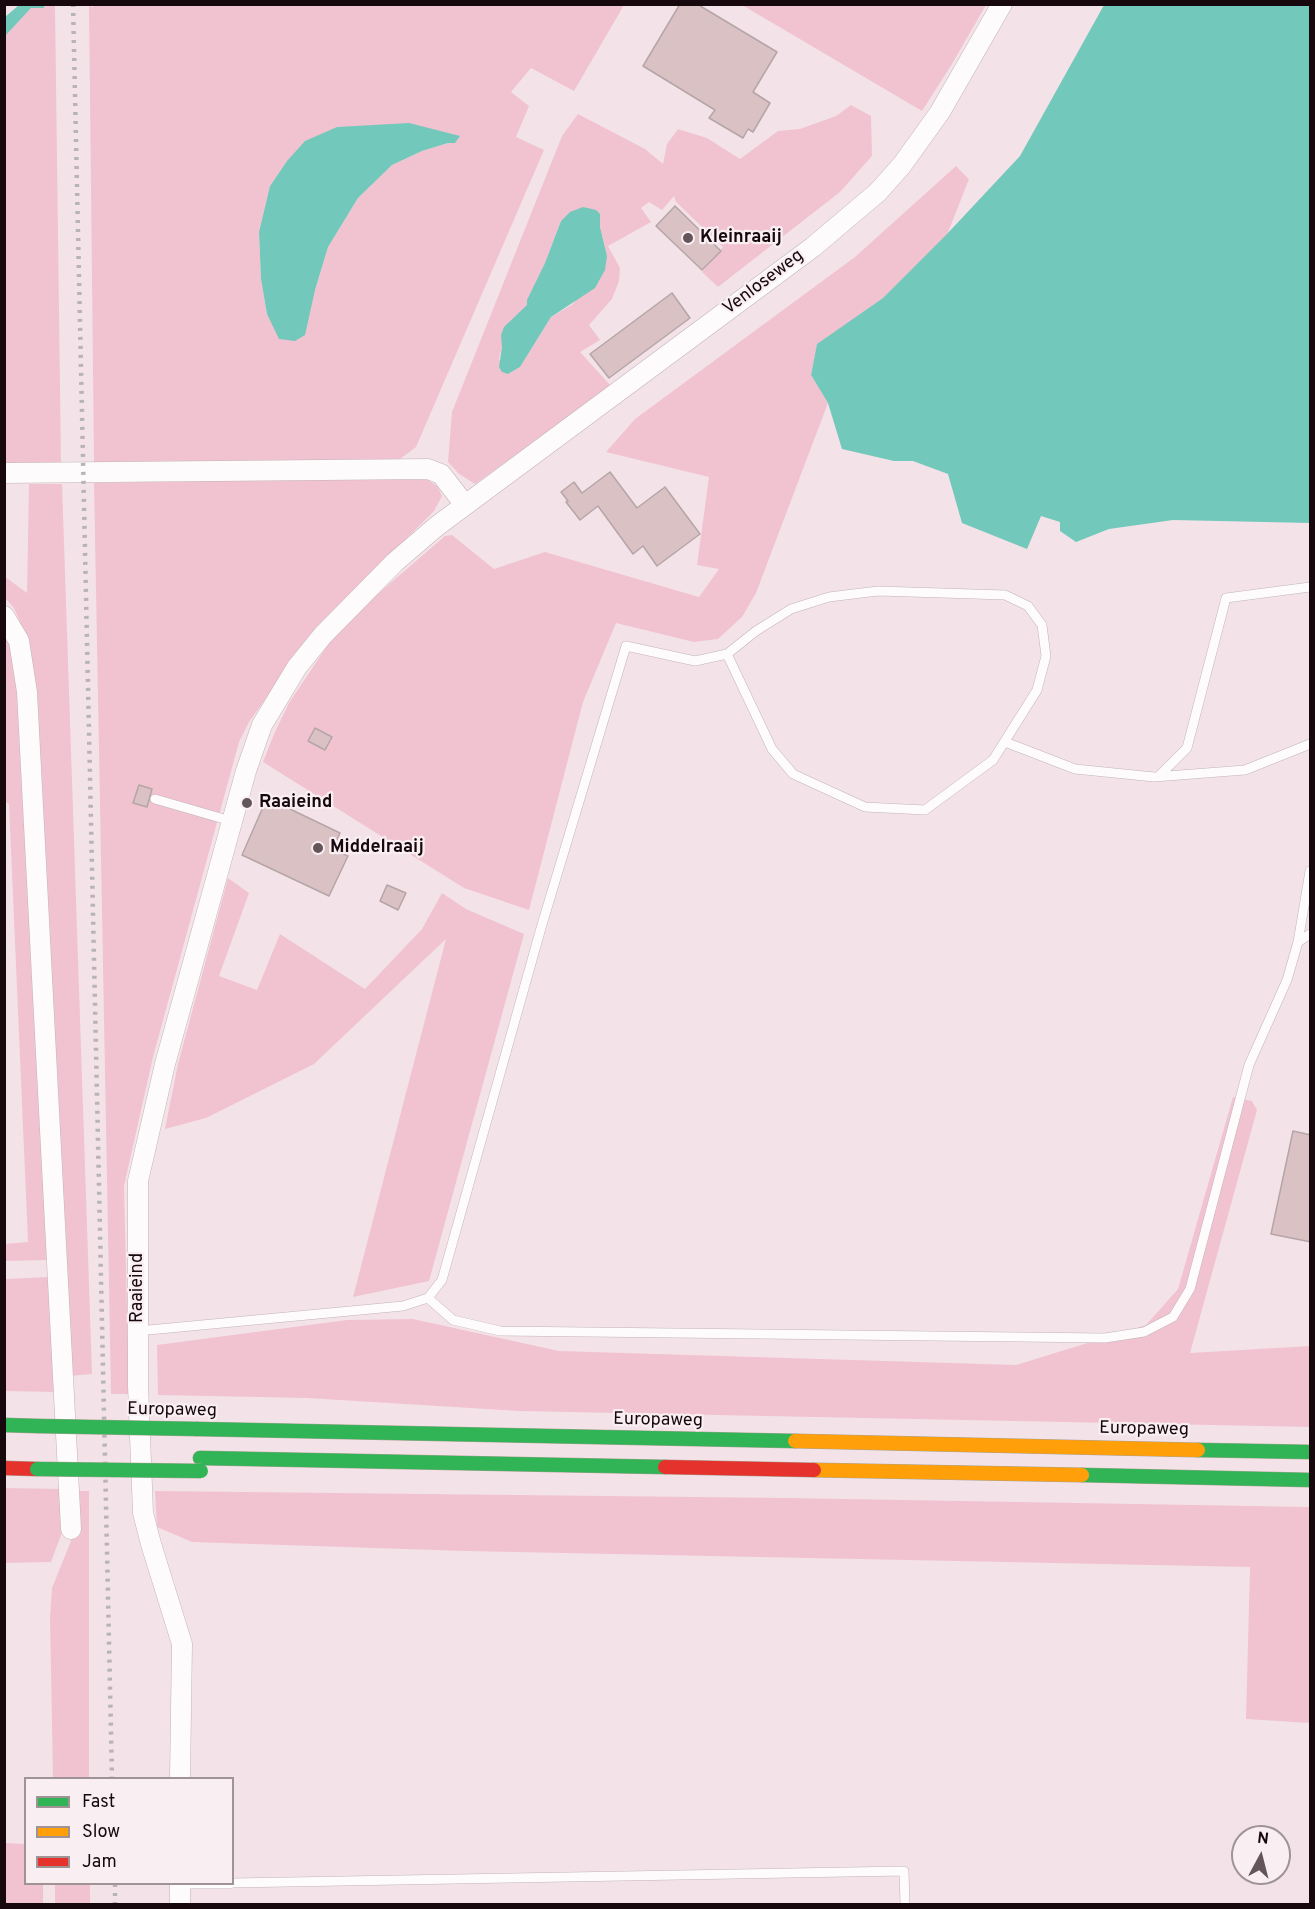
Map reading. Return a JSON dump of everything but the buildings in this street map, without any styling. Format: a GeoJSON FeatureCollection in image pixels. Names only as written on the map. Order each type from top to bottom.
{"type":"FeatureCollection","features":[{"type":"Feature","properties":{"kind":"highway","name":"Europaweg"},"geometry":{"type":"LineString","coordinates":[[4,1425],[1311,1452]]}},
{"type":"Feature","properties":{"kind":"highway"},"geometry":{"type":"LineString","coordinates":[[48,1454],[83,1455]]}},
{"type":"Feature","properties":{"kind":"highway"},"geometry":{"type":"LineString","coordinates":[[130,1456],[200,1464],[462,1477]]}},
{"type":"Feature","properties":{"kind":"highway"},"geometry":{"type":"LineString","coordinates":[[4,1468],[200,1464],[731,1468],[1311,1480]]}},
{"type":"Feature","properties":{"kind":"highway"},"geometry":{"type":"LineString","coordinates":[[687,1482],[731,1468]]}},
{"type":"Feature","properties":{"kind":"street","name":"Venloseweg"},"geometry":{"type":"LineString","coordinates":[[465,505],[813,247],[878,192],[902,165],[940,112],[1002,4]]}},
{"type":"Feature","properties":{"kind":"street"},"geometry":{"type":"LineString","coordinates":[[4,473],[428,469],[441,474],[465,505]]}},
{"type":"Feature","properties":{"kind":"street","name":"Raaieind"},"geometry":{"type":"LineString","coordinates":[[180,1777],[182,1644],[143,1512],[138,1385],[138,1181],[165,1064],[231,821],[262,725],[297,667],[323,634],[395,562],[465,505]]}},
{"type":"Feature","properties":{"kind":"street"},"geometry":{"type":"LineString","coordinates":[[4,616],[19,641],[27,692],[71,1529]]}},
{"type":"Feature","properties":{"kind":"street"},"geometry":{"type":"LineString","coordinates":[[180,1885],[180,1905]]}},
{"type":"Feature","properties":{"kind":"lane"},"geometry":{"type":"LineString","coordinates":[[1159,776],[1187,748],[1226,598],[1311,587]]}},
{"type":"Feature","properties":{"kind":"lane"},"geometry":{"type":"LineString","coordinates":[[138,1331],[403,1306],[428,1298],[442,1280],[541,928],[626,646],[695,661],[727,654],[756,631],[791,609],[829,597],[878,591],[1005,595],[1028,606],[1042,625],[1046,656],[1037,690],[993,760],[925,810],[865,807],[793,774],[772,749],[727,654]]}},
{"type":"Feature","properties":{"kind":"lane"},"geometry":{"type":"LineString","coordinates":[[1005,742],[1075,769],[1159,776],[1245,770],[1311,744]]}},
{"type":"Feature","properties":{"kind":"lane"},"geometry":{"type":"LineString","coordinates":[[155,799],[231,821]]}},
{"type":"Feature","properties":{"kind":"lane"},"geometry":{"type":"LineString","coordinates":[[428,1298],[453,1320],[500,1331],[1106,1338],[1144,1332],[1173,1317],[1190,1288],[1249,1065],[1287,980],[1298,942],[1311,872]]}},
{"type":"Feature","properties":{"kind":"lane"},"geometry":{"type":"LineString","coordinates":[[1298,942],[1311,934]]}},
{"type":"Feature","properties":{"kind":"lane"},"geometry":{"type":"LineString","coordinates":[[234,1883],[904,1871],[905,1905]]}},
{"type":"Feature","properties":{"kind":"shaded area"},"geometry":{"type":"Polygon","coordinates":[[[93,4],[624,5],[574,91],[531,68],[511,92],[529,106],[516,137],[544,150],[416,447],[400,459],[94,463],[89,6],[93,7],[93,4]],[[460,136],[287,161],[270,186],[259,232],[261,279],[267,314],[315,290],[328,247],[358,198],[392,165],[422,151],[455,142],[460,136]]]}},
{"type":"Feature","properties":{"kind":"shaded area"},"geometry":{"type":"Polygon","coordinates":[[[19,5],[44,5],[44,8],[31,8],[5,36],[5,17],[19,5]]]}},
{"type":"Feature","properties":{"kind":"shaded area"},"geometry":{"type":"Polygon","coordinates":[[[44,5],[55,5],[61,463],[5,464],[4,36],[31,8],[43,8],[44,5]]]}},
{"type":"Feature","properties":{"kind":"shaded area"},"geometry":{"type":"Polygon","coordinates":[[[742,5],[986,5],[922,111],[742,5]]]}},
{"type":"Feature","properties":{"kind":"shaded area"},"geometry":{"type":"Polygon","coordinates":[[[1104,5],[1310,5],[1310,523],[1173,520],[1109,529],[1076,542],[1060,531],[1060,522],[1041,516],[1027,549],[962,523],[948,474],[913,461],[894,461],[842,449],[828,403],[811,375],[817,344],[883,298],[1020,156],[1104,5]]]}},
{"type":"Feature","properties":{"kind":"shaded area"},"geometry":{"type":"Polygon","coordinates":[[[851,105],[871,116],[872,156],[840,192],[718,287],[702,272],[723,247],[676,202],[674,196],[662,210],[649,202],[641,208],[651,222],[608,246],[620,268],[619,281],[612,299],[589,325],[600,340],[580,352],[611,386],[475,484],[459,474],[448,462],[452,412],[562,136],[578,114],[645,149],[663,164],[667,144],[678,129],[707,138],[740,159],[778,131],[800,129],[836,116],[851,105]],[[600,215],[561,221],[527,305],[502,347],[499,359],[508,374],[520,367],[551,317],[573,304],[607,256],[600,227],[600,215]]]}},
{"type":"Feature","properties":{"kind":"shaded area"},"geometry":{"type":"Polygon","coordinates":[[[409,123],[460,136],[455,143],[422,151],[392,165],[358,198],[328,247],[305,335],[295,341],[279,339],[267,314],[261,279],[259,232],[270,186],[287,161],[305,141],[337,127],[409,123]]]}},
{"type":"Feature","properties":{"kind":"shaded area"},"geometry":{"type":"Polygon","coordinates":[[[956,166],[969,179],[947,235],[883,298],[817,345],[811,375],[828,403],[756,593],[742,617],[718,639],[694,642],[616,623],[583,702],[529,910],[464,888],[263,762],[289,703],[329,643],[365,605],[445,536],[452,535],[494,569],[545,552],[699,597],[719,569],[697,565],[709,477],[606,452],[635,419],[855,257],[956,166]]]}},
{"type":"Feature","properties":{"kind":"shaded area"},"geometry":{"type":"Polygon","coordinates":[[[583,207],[596,210],[600,214],[600,227],[607,256],[605,270],[595,288],[551,317],[520,367],[508,374],[502,372],[499,367],[501,335],[504,327],[527,305],[527,300],[545,263],[561,221],[570,212],[583,207]]]}},
{"type":"Feature","properties":{"kind":"shaded area"},"geometry":{"type":"Polygon","coordinates":[[[409,477],[428,480],[437,486],[442,496],[434,511],[315,630],[249,722],[239,742],[153,1057],[124,1186],[129,1394],[111,1394],[94,483],[409,477]]]}},
{"type":"Feature","properties":{"kind":"shaded area"},"geometry":{"type":"Polygon","coordinates":[[[29,484],[62,484],[92,1374],[69,1376],[27,639],[14,608],[5,598],[4,576],[27,593],[29,484]]]}},
{"type":"Feature","properties":{"kind":"shaded area"},"geometry":{"type":"Polygon","coordinates":[[[4,634],[15,654],[47,1260],[5,1261],[5,1244],[28,1242],[9,804],[4,801],[4,634]]]}},
{"type":"Feature","properties":{"kind":"shaded area"},"geometry":{"type":"Polygon","coordinates":[[[228,878],[249,893],[219,976],[257,990],[280,934],[365,989],[422,929],[442,893],[466,909],[524,934],[429,1281],[353,1297],[446,939],[314,1064],[206,1118],[165,1129],[178,1064],[228,878]]]}},
{"type":"Feature","properties":{"kind":"shaded area"},"geometry":{"type":"Polygon","coordinates":[[[1233,1097],[1252,1101],[1257,1110],[1190,1353],[1310,1346],[1310,1427],[519,1411],[307,1398],[158,1395],[157,1345],[347,1320],[413,1319],[559,1351],[1016,1365],[1146,1325],[1178,1289],[1233,1097]]]}},
{"type":"Feature","properties":{"kind":"shaded area"},"geometry":{"type":"Polygon","coordinates":[[[48,1277],[55,1392],[5,1391],[5,1279],[48,1277]]]}},
{"type":"Feature","properties":{"kind":"shaded area"},"geometry":{"type":"Polygon","coordinates":[[[4,1488],[62,1489],[63,1530],[51,1562],[5,1563],[4,1488]]]}},
{"type":"Feature","properties":{"kind":"shaded area"},"geometry":{"type":"Polygon","coordinates":[[[77,1491],[89,1491],[89,1777],[53,1777],[50,1618],[52,1588],[75,1531],[77,1491]]]}},
{"type":"Feature","properties":{"kind":"shaded area"},"geometry":{"type":"Polygon","coordinates":[[[155,1491],[1310,1507],[1310,1723],[1246,1719],[1250,1567],[465,1551],[192,1542],[157,1527],[155,1491]]]}},
{"type":"Feature","properties":{"kind":"shaded area"},"geometry":{"type":"Polygon","coordinates":[[[4,1843],[24,1844],[24,1885],[43,1885],[43,1904],[5,1904],[4,1843]]]}},
{"type":"Feature","properties":{"kind":"shaded area"},"geometry":{"type":"Polygon","coordinates":[[[55,1885],[90,1885],[90,1904],[55,1904],[55,1885]]]}},
{"type":"Feature","properties":{"kind":"railway"},"geometry":{"type":"LineString","coordinates":[[73,4],[112,1777]]}},
{"type":"Feature","properties":{"kind":"railway"},"geometry":{"type":"LineString","coordinates":[[115,1885],[115,1904]]}},
{"type":"Feature","properties":{"kind":"traffic: fast"},"geometry":{"type":"LineString","coordinates":[[4,1425],[37,1426]]}},
{"type":"Feature","properties":{"kind":"traffic: fast"},"geometry":{"type":"LineString","coordinates":[[37,1426],[198,1429]]}},
{"type":"Feature","properties":{"kind":"traffic: fast"},"geometry":{"type":"LineString","coordinates":[[198,1429],[795,1441]]}},
{"type":"Feature","properties":{"kind":"traffic: fast"},"geometry":{"type":"LineString","coordinates":[[1198,1450],[1310,1452]]}},
{"type":"Feature","properties":{"kind":"traffic: fast"},"geometry":{"type":"LineString","coordinates":[[200,1458],[665,1467]]}},
{"type":"Feature","properties":{"kind":"traffic: fast"},"geometry":{"type":"LineString","coordinates":[[37,1469],[201,1471]]}},
{"type":"Feature","properties":{"kind":"traffic: fast"},"geometry":{"type":"LineString","coordinates":[[1082,1475],[1310,1480]]}},
{"type":"Feature","properties":{"kind":"traffic: slow"},"geometry":{"type":"LineString","coordinates":[[795,1441],[1198,1450]]}},
{"type":"Feature","properties":{"kind":"traffic: slow"},"geometry":{"type":"LineString","coordinates":[[814,1470],[1082,1475]]}},
{"type":"Feature","properties":{"kind":"traffic: jam"},"geometry":{"type":"LineString","coordinates":[[665,1467],[814,1470]]}},
{"type":"Feature","properties":{"kind":"traffic: jam"},"geometry":{"type":"LineString","coordinates":[[4,1468],[37,1469]]}},
{"type":"Feature","properties":{"kind":"place","name":"Kleinraaij"},"geometry":{"type":"Point","coordinates":[688,238]}},
{"type":"Feature","properties":{"kind":"place","name":"Raaieind"},"geometry":{"type":"Point","coordinates":[247,803]}},
{"type":"Feature","properties":{"kind":"place","name":"Middelraaij"},"geometry":{"type":"Point","coordinates":[318,848]}}]}
